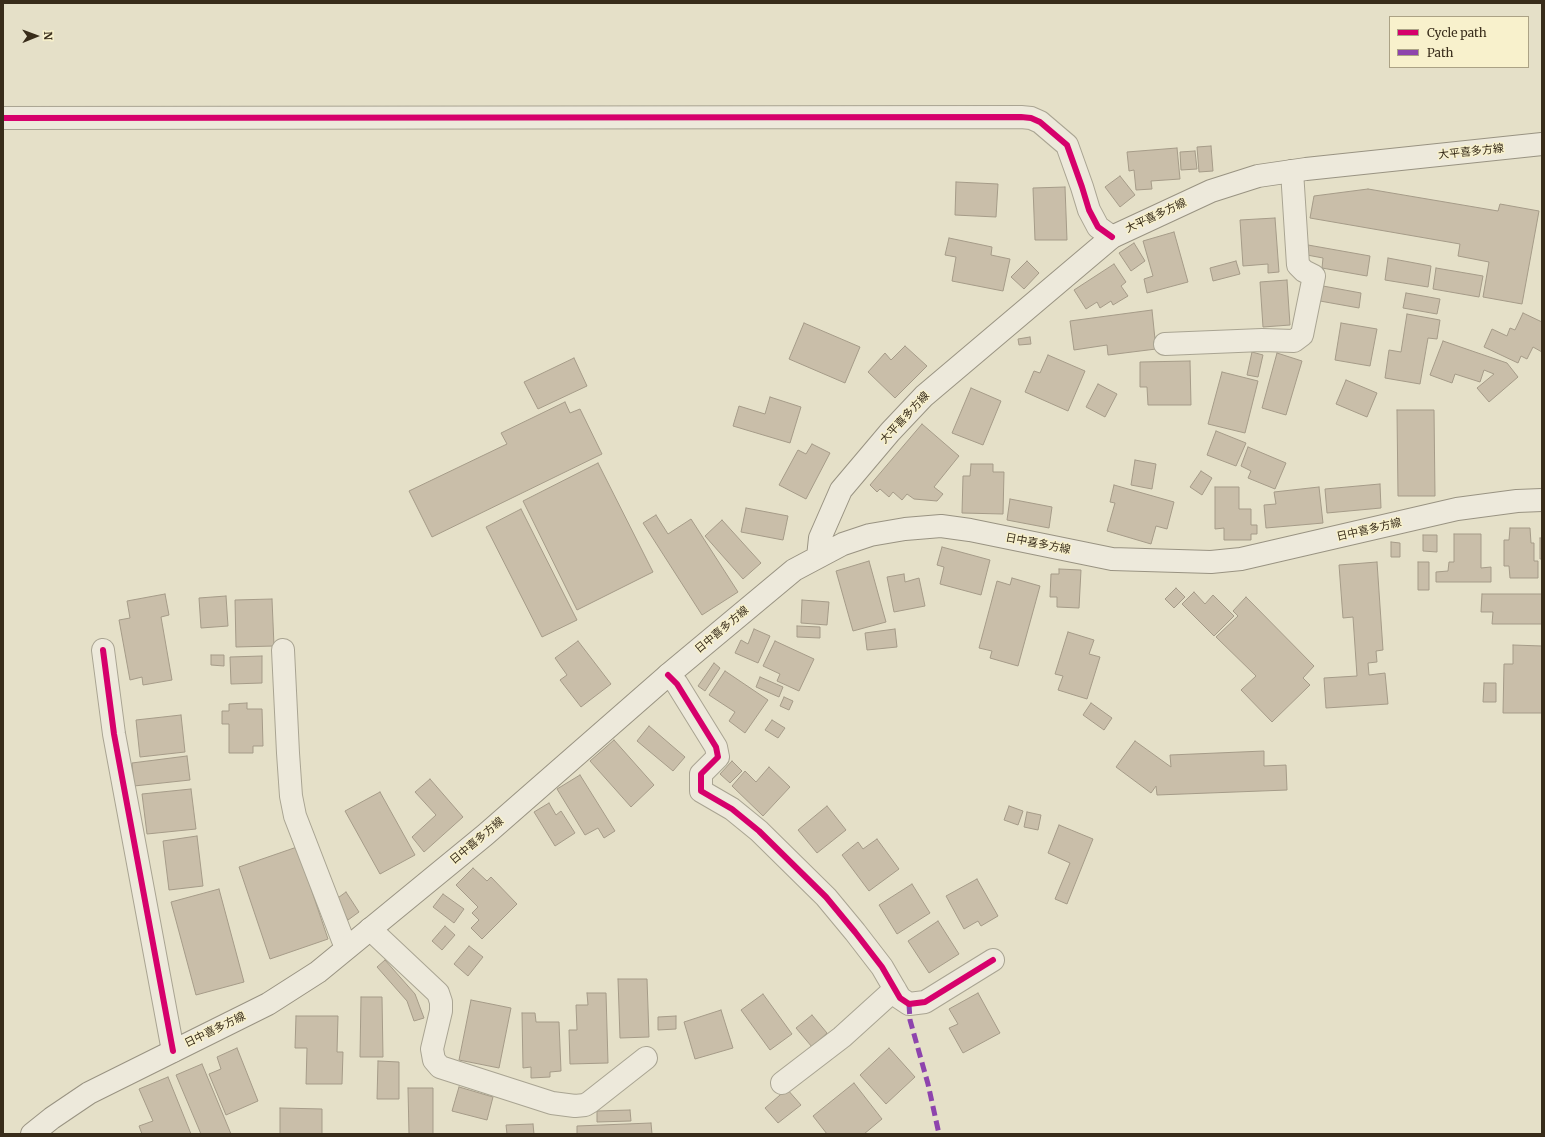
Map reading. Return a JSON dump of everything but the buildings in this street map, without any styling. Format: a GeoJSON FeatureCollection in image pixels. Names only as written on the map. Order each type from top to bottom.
{"type":"FeatureCollection","features":[{"type":"Feature","properties":{"kind":"street"},"geometry":{"type":"LineString","coordinates":[[3,118],[1021,116],[1040,122],[1067,145],[1089,210],[1098,227],[1112,237]]}},
{"type":"Feature","properties":{"kind":"street","name":"大平喜多方線"},"geometry":{"type":"LineString","coordinates":[[818,557],[820,538],[841,490],[890,432],[924,396],[1112,237],[1211,190],[1258,176],[1542,144]]}},
{"type":"Feature","properties":{"kind":"street"},"geometry":{"type":"LineString","coordinates":[[1165,344],[1262,340],[1294,341],[1302,335],[1314,276],[1304,271],[1298,265],[1292,171]]}},
{"type":"Feature","properties":{"kind":"street","name":"日中喜多方線"},"geometry":{"type":"LineString","coordinates":[[32,1134],[52,1118],[89,1093],[268,1004],[318,972],[485,835],[668,675],[794,570],[843,544],[870,535],[906,529],[941,526],[1112,559],[1211,562],[1241,559],[1457,509],[1517,501],[1542,500]]}},
{"type":"Feature","properties":{"kind":"street"},"geometry":{"type":"LineString","coordinates":[[103,650],[114,734],[173,1051]]}},
{"type":"Feature","properties":{"kind":"street"},"geometry":{"type":"LineString","coordinates":[[283,650],[288,760],[291,796],[295,816],[346,948]]}},
{"type":"Feature","properties":{"kind":"street"},"geometry":{"type":"LineString","coordinates":[[668,675],[678,684],[716,747],[718,757],[701,774],[701,791],[732,809],[759,831],[810,881],[855,932],[882,967],[900,998],[909,1004],[926,1002],[993,960]]}},
{"type":"Feature","properties":{"kind":"street"},"geometry":{"type":"LineString","coordinates":[[370,929],[438,993],[441,1002],[441,1011],[432,1049],[434,1060],[440,1068],[552,1104],[575,1106],[585,1105],[590,1102],[646,1058]]}},
{"type":"Feature","properties":{"kind":"street"},"geometry":{"type":"LineString","coordinates":[[782,1083],[842,1037],[895,989]]}},
{"type":"Feature","properties":{"kind":"marked path"},"geometry":{"type":"LineString","coordinates":[[909,1004],[910,1020],[928,1084],[939,1134]]}},
{"type":"Feature","properties":{"kind":"cycle path"},"geometry":{"type":"LineString","coordinates":[[3,118],[1031,118],[1040,122],[1067,145],[1089,210],[1098,227],[1112,237]]}},
{"type":"Feature","properties":{"kind":"cycle path"},"geometry":{"type":"LineString","coordinates":[[103,650],[114,734],[173,1051]]}},
{"type":"Feature","properties":{"kind":"cycle path"},"geometry":{"type":"LineString","coordinates":[[668,675],[677,684],[716,747],[718,757],[701,774],[701,791],[732,809],[759,831],[826,897],[882,967],[900,998],[909,1004],[925,1002],[993,960]]}}]}
